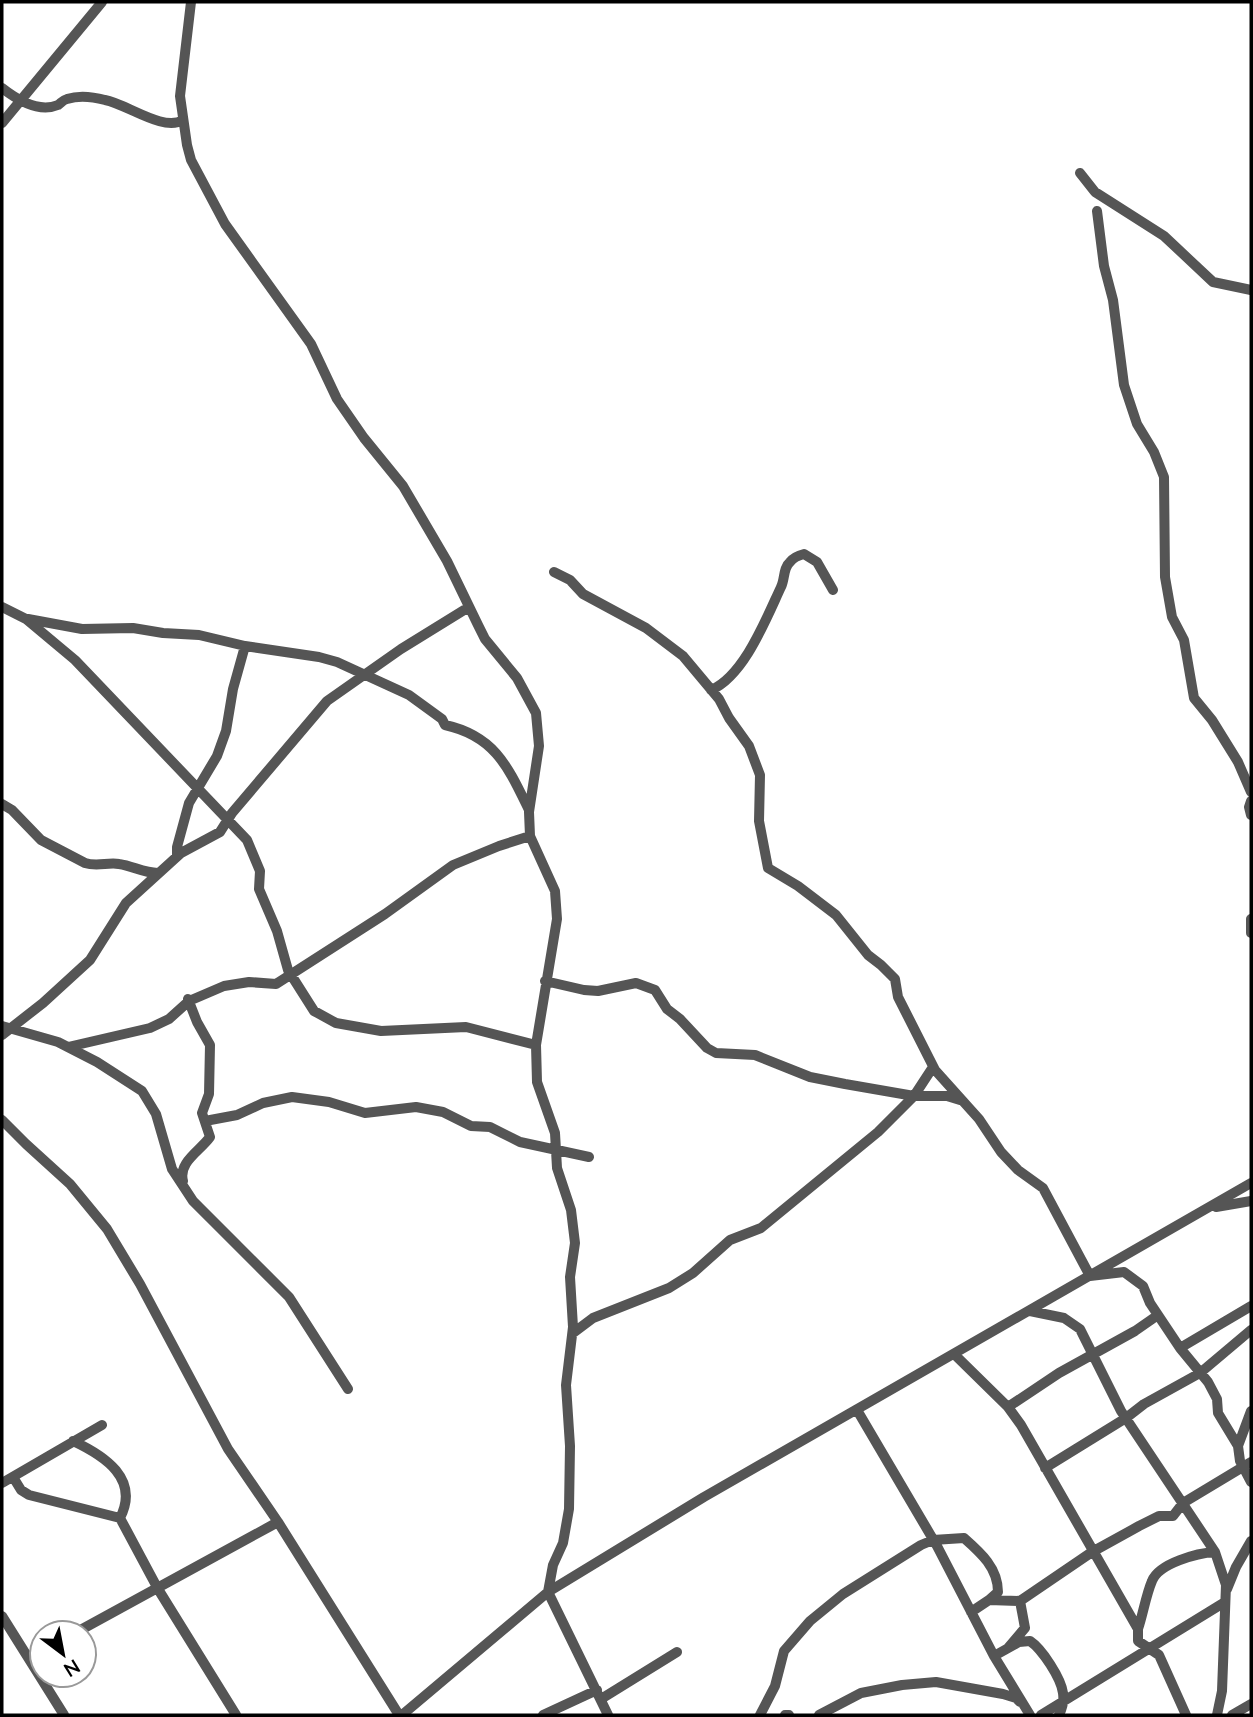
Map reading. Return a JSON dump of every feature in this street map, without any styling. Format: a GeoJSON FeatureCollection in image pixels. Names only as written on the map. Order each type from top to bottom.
{"type":"FeatureCollection","features":[{"type":"Feature","properties":{"kind":"street"},"geometry":{"type":"LineString","coordinates":[[2,123],[102,2]]}},
{"type":"Feature","properties":{"kind":"street"},"geometry":{"type":"LineString","coordinates":[[191,2],[180,96],[191,160],[225,224],[312,344],[337,399],[403,486],[447,561],[485,639],[517,678],[536,713],[540,746],[530,812],[530,836],[555,891],[556,899],[556,931],[545,981],[536,1045],[537,1082],[554,1128],[557,1168],[575,1229],[570,1277],[573,1333],[566,1385],[570,1446],[569,1509],[563,1543],[553,1565],[548,1592],[608,1715]]}},
{"type":"Feature","properties":{"kind":"street"},"geometry":{"type":"LineString","coordinates":[[2,88],[20,101],[46,106],[58,104],[64,99],[85,97],[107,100],[169,123],[183,120]]}},
{"type":"Feature","properties":{"kind":"street"},"geometry":{"type":"LineString","coordinates":[[1080,173],[1096,192],[1164,236],[1213,282],[1251,290]]}},
{"type":"Feature","properties":{"kind":"street"},"geometry":{"type":"LineString","coordinates":[[1097,211],[1104,266],[1113,300],[1124,385],[1137,424],[1154,452],[1164,477],[1165,577],[1172,617],[1184,640],[1194,698],[1212,720],[1238,762],[1251,792]]}},
{"type":"Feature","properties":{"kind":"street"},"geometry":{"type":"LineString","coordinates":[[711,690],[722,685],[739,666],[766,620],[790,561],[804,554],[817,562],[833,590]]}},
{"type":"Feature","properties":{"kind":"street"},"geometry":{"type":"LineString","coordinates":[[554,572],[570,580],[583,594],[646,628],[683,656],[719,699],[755,759],[760,784],[760,828],[768,868],[798,886],[836,915],[868,955],[895,979],[898,997],[933,1067],[1018,1170],[1043,1188],[1090,1276]]}},
{"type":"Feature","properties":{"kind":"street"},"geometry":{"type":"LineString","coordinates":[[2,607],[26,619],[75,660],[247,840],[260,870],[259,890],[277,931],[290,974],[314,1011],[336,1023],[393,1032],[466,1027],[536,1045]]}},
{"type":"Feature","properties":{"kind":"street"},"geometry":{"type":"LineString","coordinates":[[5,1030],[90,960],[123,907],[158,873],[177,856],[220,832],[232,813],[327,701],[401,649],[469,607]]}},
{"type":"Feature","properties":{"kind":"street"},"geometry":{"type":"LineString","coordinates":[[26,619],[82,629],[132,628],[199,635],[337,662],[419,702],[446,725],[468,731],[487,743],[498,754],[530,812]]}},
{"type":"Feature","properties":{"kind":"street"},"geometry":{"type":"LineString","coordinates":[[177,856],[186,812],[217,756],[226,731],[233,689],[245,646]]}},
{"type":"Feature","properties":{"kind":"street"},"geometry":{"type":"LineString","coordinates":[[719,699],[722,685]]}},
{"type":"Feature","properties":{"kind":"street"},"geometry":{"type":"LineString","coordinates":[[1251,801],[1251,815]]}},
{"type":"Feature","properties":{"kind":"street"},"geometry":{"type":"LineString","coordinates":[[2,803],[41,840],[85,863],[121,864],[144,872],[158,873]]}},
{"type":"Feature","properties":{"kind":"street"},"geometry":{"type":"LineString","coordinates":[[68,1047],[150,1028],[169,1019],[188,1000],[225,986],[249,982],[276,984],[385,914],[453,865],[530,836]]}},
{"type":"Feature","properties":{"kind":"street"},"geometry":{"type":"LineString","coordinates":[[1251,919],[1251,933]]}},
{"type":"Feature","properties":{"kind":"street"},"geometry":{"type":"LineString","coordinates":[[545,981],[598,991],[636,983],[655,990],[667,1009],[707,1048],[716,1053],[755,1055],[810,1077],[914,1096],[953,1097],[960,1100]]}},
{"type":"Feature","properties":{"kind":"street"},"geometry":{"type":"LineString","coordinates":[[184,1188],[181,1170],[210,1137],[201,1113],[209,1094],[210,1045],[188,1000]]}},
{"type":"Feature","properties":{"kind":"street"},"geometry":{"type":"LineString","coordinates":[[5,1030],[68,1047],[147,1096],[156,1114],[172,1169],[184,1188],[204,1214],[289,1297],[348,1389]]}},
{"type":"Feature","properties":{"kind":"street"},"geometry":{"type":"LineString","coordinates":[[573,1333],[593,1318],[669,1288],[693,1273],[730,1240],[761,1228],[878,1132],[914,1096],[933,1067]]}},
{"type":"Feature","properties":{"kind":"street"},"geometry":{"type":"LineString","coordinates":[[205,1121],[237,1115],[263,1103],[292,1097],[329,1102],[365,1113],[416,1107],[443,1112],[471,1126],[490,1127],[520,1142],[556,1152],[589,1157]]}},
{"type":"Feature","properties":{"kind":"street"},"geometry":{"type":"LineString","coordinates":[[2,1120],[70,1184],[107,1229],[140,1284],[228,1449],[278,1522],[400,1715],[548,1592],[705,1497],[1251,1183]]}},
{"type":"Feature","properties":{"kind":"street"},"geometry":{"type":"LineString","coordinates":[[1208,1208],[1251,1200]]}},
{"type":"Feature","properties":{"kind":"street"},"geometry":{"type":"LineString","coordinates":[[1090,1276],[1124,1272],[1143,1286],[1158,1315],[1217,1398],[1218,1413],[1247,1464],[1251,1482]]}},
{"type":"Feature","properties":{"kind":"street"},"geometry":{"type":"LineString","coordinates":[[1180,1348],[1251,1307]]}},
{"type":"Feature","properties":{"kind":"street"},"geometry":{"type":"LineString","coordinates":[[1030,1311],[1072,1322],[1080,1329],[1126,1418],[1215,1552],[1226,1585],[1222,1691],[1217,1715]]}},
{"type":"Feature","properties":{"kind":"street"},"geometry":{"type":"LineString","coordinates":[[1008,1407],[1059,1373],[1135,1331],[1158,1315]]}},
{"type":"Feature","properties":{"kind":"street"},"geometry":{"type":"LineString","coordinates":[[1045,1468],[1144,1404],[1200,1373],[1251,1330]]}},
{"type":"Feature","properties":{"kind":"street"},"geometry":{"type":"LineString","coordinates":[[954,1354],[1008,1407],[1021,1425],[1092,1552],[1139,1629]]}},
{"type":"Feature","properties":{"kind":"street"},"geometry":{"type":"LineString","coordinates":[[858,1410],[933,1540],[994,1657],[1030,1715]]}},
{"type":"Feature","properties":{"kind":"street"},"geometry":{"type":"LineString","coordinates":[[1238,1446],[1251,1411]]}},
{"type":"Feature","properties":{"kind":"street"},"geometry":{"type":"LineString","coordinates":[[2,1497],[7,1480],[102,1425]]}},
{"type":"Feature","properties":{"kind":"street"},"geometry":{"type":"LineString","coordinates":[[1238,1446],[1251,1438]]}},
{"type":"Feature","properties":{"kind":"street"},"geometry":{"type":"LineString","coordinates":[[73,1441],[94,1451],[118,1472],[125,1486],[127,1505],[120,1518]]}},
{"type":"Feature","properties":{"kind":"street"},"geometry":{"type":"LineString","coordinates":[[989,1600],[1020,1601],[1092,1552],[1159,1516],[1173,1516],[1183,1503],[1247,1464]]}},
{"type":"Feature","properties":{"kind":"street"},"geometry":{"type":"LineString","coordinates":[[7,1480],[29,1495],[120,1518],[158,1589],[236,1715]]}},
{"type":"Feature","properties":{"kind":"street"},"geometry":{"type":"LineString","coordinates":[[98,1621],[278,1522]]}},
{"type":"Feature","properties":{"kind":"street"},"geometry":{"type":"LineString","coordinates":[[760,1715],[775,1686],[784,1651],[810,1621],[843,1594],[933,1540],[964,1538],[978,1550],[998,1579],[998,1592],[971,1612]]}},
{"type":"Feature","properties":{"kind":"street"},"geometry":{"type":"LineString","coordinates":[[1041,1715],[1226,1597],[1236,1567],[1251,1541]]}},
{"type":"Feature","properties":{"kind":"street"},"geometry":{"type":"LineString","coordinates":[[1186,1715],[1159,1655],[1138,1641],[1139,1629],[1152,1578],[1174,1563],[1196,1553],[1215,1552]]}},
{"type":"Feature","properties":{"kind":"street"},"geometry":{"type":"LineString","coordinates":[[1008,1648],[1025,1628],[1020,1601]]}},
{"type":"Feature","properties":{"kind":"street"},"geometry":{"type":"LineString","coordinates":[[2,1616],[28,1655]]}},
{"type":"Feature","properties":{"kind":"street"},"geometry":{"type":"LineString","coordinates":[[994,1657],[1019,1642],[1030,1641],[1040,1648],[1060,1682],[1064,1695],[1059,1715]]}},
{"type":"Feature","properties":{"kind":"street"},"geometry":{"type":"LineString","coordinates":[[543,1715],[599,1695],[677,1652]]}},
{"type":"Feature","properties":{"kind":"street"},"geometry":{"type":"LineString","coordinates":[[819,1715],[861,1693],[936,1682],[1003,1694],[1016,1698],[1022,1704]]}},
{"type":"Feature","properties":{"kind":"street"},"geometry":{"type":"LineString","coordinates":[[48,1689],[64,1715]]}},
{"type":"Feature","properties":{"kind":"street"},"geometry":{"type":"LineString","coordinates":[[1232,1715],[1251,1704]]}}]}
